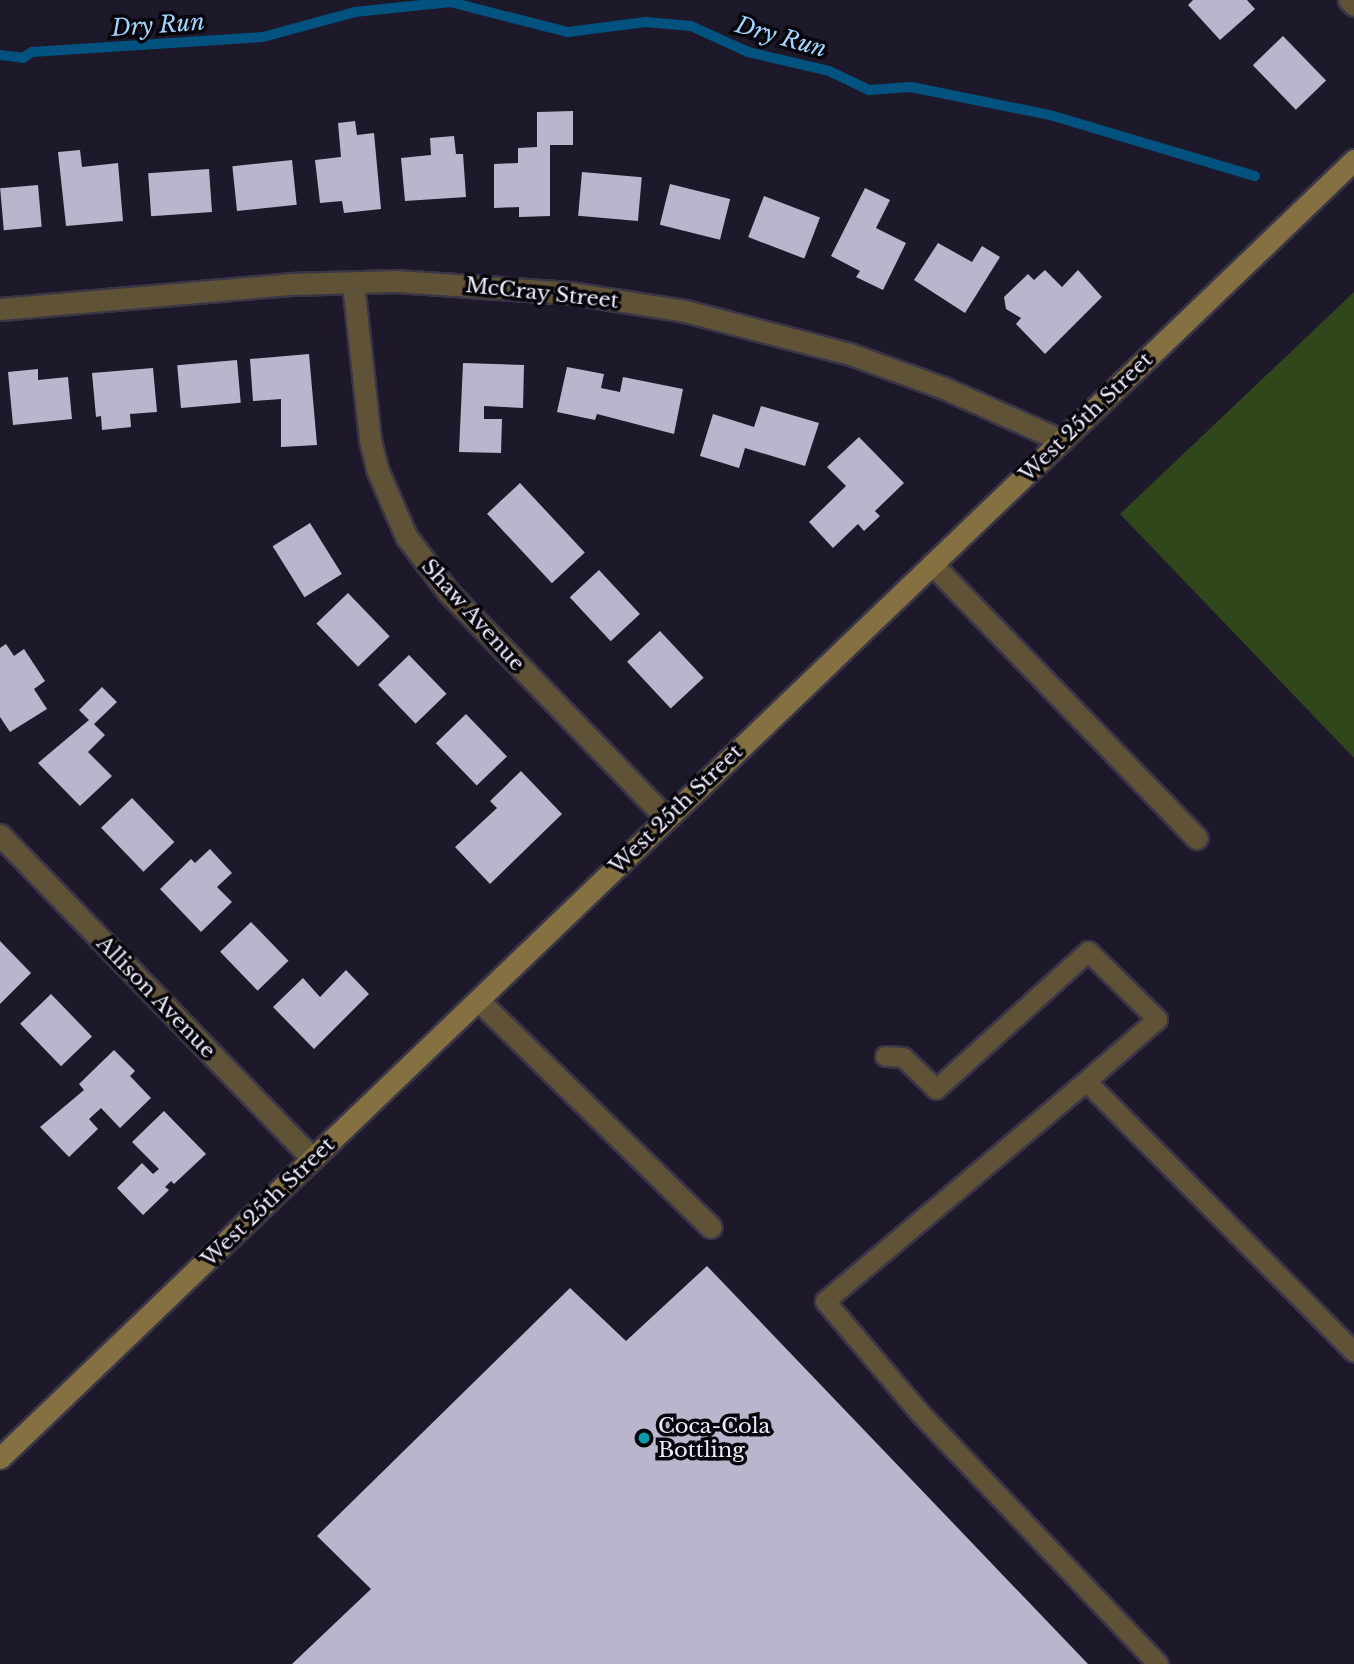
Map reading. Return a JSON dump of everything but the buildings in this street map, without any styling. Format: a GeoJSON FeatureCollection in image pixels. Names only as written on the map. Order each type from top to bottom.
{"type":"FeatureCollection","features":[{"type":"Feature","properties":{"kind":"main road","name":"West 25th Street"},"geometry":{"type":"LineString","coordinates":[[0,1458],[1354,160]]}},
{"type":"Feature","properties":{"kind":"street"},"geometry":{"type":"LineString","coordinates":[[1349,0],[1354,5]]}},
{"type":"Feature","properties":{"kind":"street","name":"McCray Street"},"geometry":{"type":"LineString","coordinates":[[0,309],[353,283],[528,289],[694,313],[891,368],[1061,440]]}},
{"type":"Feature","properties":{"kind":"street","name":"Shaw Avenue"},"geometry":{"type":"LineString","coordinates":[[353,283],[370,440],[377,469],[406,536],[449,593],[666,818]]}},
{"type":"Feature","properties":{"kind":"street"},"geometry":{"type":"LineString","coordinates":[[932,564],[1197,838]]}},
{"type":"Feature","properties":{"kind":"street","name":"Allison Avenue"},"geometry":{"type":"LineString","coordinates":[[0,835],[313,1159]]}},
{"type":"Feature","properties":{"kind":"street"},"geometry":{"type":"LineString","coordinates":[[478,1000],[711,1227]]}},
{"type":"Feature","properties":{"kind":"lane"},"geometry":{"type":"LineString","coordinates":[[885,1056],[903,1057],[936,1089],[1088,951],[1157,1019],[825,1301],[919,1412],[1158,1664]]}},
{"type":"Feature","properties":{"kind":"lane"},"geometry":{"type":"LineString","coordinates":[[1086,1081],[1354,1352]]}},
{"type":"Feature","properties":{"kind":"green space"},"geometry":{"type":"Polygon","coordinates":[[[1354,292],[1354,758],[1120,514],[1354,292]]]}},
{"type":"Feature","properties":{"kind":"waterway","name":"Dry Run"},"geometry":{"type":"LineString","coordinates":[[0,55],[23,58],[32,52],[263,37],[355,12],[450,2],[568,32],[645,22],[691,26],[748,52],[829,71],[869,90],[911,87],[1050,115],[1255,176]]}},
{"type":"Feature","properties":{"kind":"place","name":"Coca-Cola Bottling"},"geometry":{"type":"Point","coordinates":[644,1438]}}]}
